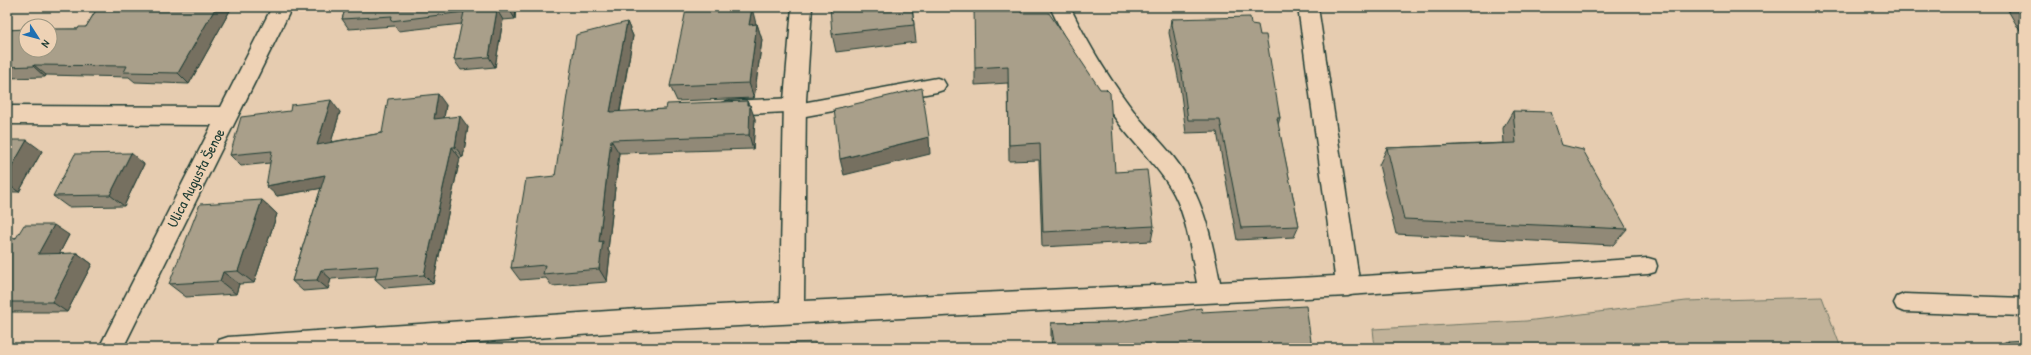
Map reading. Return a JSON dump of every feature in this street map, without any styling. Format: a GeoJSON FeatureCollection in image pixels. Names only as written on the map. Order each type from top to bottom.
{"type":"FeatureCollection","features":[{"type":"Feature","properties":{"kind":"street","name":"Ulica Augusta Šenoe"},"geometry":{"type":"LineString","coordinates":[[111,348],[282,7]]}},
{"type":"Feature","properties":{"kind":"street"},"geometry":{"type":"LineString","coordinates":[[792,312],[795,108],[802,7]]}},
{"type":"Feature","properties":{"kind":"street"},"geometry":{"type":"LineString","coordinates":[[1060,7],[1072,34],[1093,69],[1131,122],[1178,181],[1187,197],[1197,225],[1210,292]]}},
{"type":"Feature","properties":{"kind":"street"},"geometry":{"type":"LineString","coordinates":[[228,348],[638,320],[1348,286],[1308,7]]}},
{"type":"Feature","properties":{"kind":"street"},"geometry":{"type":"LineString","coordinates":[[7,115],[227,116]]}},
{"type":"Feature","properties":{"kind":"lane"},"geometry":{"type":"LineString","coordinates":[[716,108],[795,108],[937,85]]}},
{"type":"Feature","properties":{"kind":"lane"},"geometry":{"type":"LineString","coordinates":[[1348,286],[1648,266]]}},
{"type":"Feature","properties":{"kind":"lane"},"geometry":{"type":"LineString","coordinates":[[1904,303],[2024,307]]}},
{"type":"Feature","properties":{"kind":"shaded area"},"geometry":{"type":"Polygon","coordinates":[[[1822,297],[1841,348],[1375,348],[1373,329],[1526,321],[1686,301],[1822,297]]]}},
{"type":"Feature","properties":{"kind":"shaded area"},"geometry":{"type":"Polygon","coordinates":[[[815,342],[815,348],[663,348],[815,342]]]}},
{"type":"Feature","properties":{"kind":"building"},"geometry":{"type":"Polygon","coordinates":[[[98,7],[216,7],[178,73],[124,72],[127,66],[34,65],[7,67],[7,30],[18,29],[18,58],[58,58],[58,29],[78,29],[79,27],[86,27],[98,7]]]}},
{"type":"Feature","properties":{"kind":"building"},"geometry":{"type":"Polygon","coordinates":[[[346,7],[509,7],[509,9],[497,10],[489,57],[454,60],[464,12],[391,21],[392,16],[342,19],[346,7]]]}},
{"type":"Feature","properties":{"kind":"building"},"geometry":{"type":"Polygon","coordinates":[[[830,7],[912,7],[914,25],[832,34],[830,7]]]}},
{"type":"Feature","properties":{"kind":"building"},"geometry":{"type":"Polygon","coordinates":[[[974,7],[1021,7],[1021,13],[1049,13],[1100,89],[1106,89],[1110,93],[1115,172],[1147,170],[1154,226],[1043,232],[1040,143],[1009,145],[1008,66],[975,68],[974,7]]]}},
{"type":"Feature","properties":{"kind":"building"},"geometry":{"type":"Polygon","coordinates":[[[752,8],[749,25],[757,24],[749,83],[670,86],[686,10],[752,8]]]}},
{"type":"Feature","properties":{"kind":"building"},"geometry":{"type":"Polygon","coordinates":[[[1250,17],[1251,24],[1258,25],[1260,35],[1266,35],[1280,118],[1277,118],[1299,226],[1241,228],[1220,120],[1188,120],[1182,74],[1171,19],[1250,17]]]}},
{"type":"Feature","properties":{"kind":"building"},"geometry":{"type":"Polygon","coordinates":[[[627,22],[610,112],[666,109],[667,104],[747,101],[747,105],[750,105],[749,135],[611,140],[599,242],[603,241],[599,269],[543,274],[545,265],[511,268],[526,179],[555,176],[576,35],[627,22]]]}},
{"type":"Feature","properties":{"kind":"building"},"geometry":{"type":"Polygon","coordinates":[[[922,88],[929,137],[840,159],[834,109],[922,88]]]}},
{"type":"Feature","properties":{"kind":"building"},"geometry":{"type":"Polygon","coordinates":[[[438,94],[434,119],[460,116],[455,147],[452,147],[424,275],[375,279],[378,266],[321,270],[317,280],[292,281],[325,175],[266,186],[272,151],[230,155],[241,117],[290,111],[291,105],[331,100],[317,145],[382,133],[388,99],[438,94]]]}},
{"type":"Feature","properties":{"kind":"building"},"geometry":{"type":"Polygon","coordinates":[[[1513,111],[1551,112],[1562,145],[1583,150],[1627,229],[1404,219],[1387,148],[1516,143],[1513,111]]]}},
{"type":"Feature","properties":{"kind":"building"},"geometry":{"type":"Polygon","coordinates":[[[7,140],[27,140],[7,175],[7,140]]]}},
{"type":"Feature","properties":{"kind":"building"},"geometry":{"type":"Polygon","coordinates":[[[131,153],[110,195],[53,196],[75,154],[131,153]]]}},
{"type":"Feature","properties":{"kind":"building"},"geometry":{"type":"Polygon","coordinates":[[[262,200],[238,271],[223,272],[220,281],[169,284],[200,204],[262,200]]]}},
{"type":"Feature","properties":{"kind":"building"},"geometry":{"type":"Polygon","coordinates":[[[24,225],[54,225],[38,254],[77,253],[52,302],[7,302],[7,238],[16,238],[24,225]]]}},
{"type":"Feature","properties":{"kind":"building"},"geometry":{"type":"Polygon","coordinates":[[[1306,306],[1312,348],[1055,348],[1051,323],[1119,322],[1201,308],[1202,312],[1306,306]]]}},
{"type":"Feature","properties":{"kind":"building"},"geometry":{"type":"Polygon","coordinates":[[[2024,340],[2024,348],[2011,348],[2007,341],[2024,340]]]}}]}
